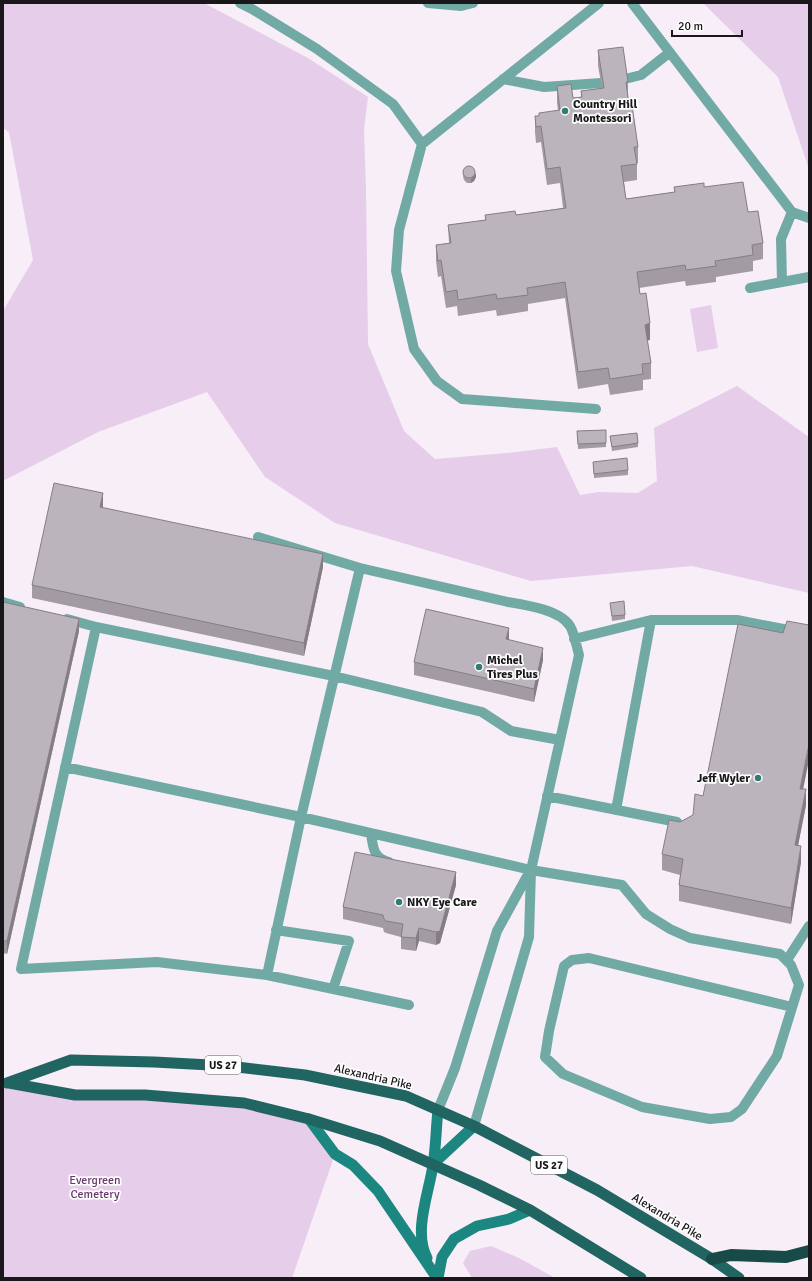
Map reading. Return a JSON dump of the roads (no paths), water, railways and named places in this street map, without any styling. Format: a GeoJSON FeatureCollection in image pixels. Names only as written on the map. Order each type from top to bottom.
{"type":"FeatureCollection","features":[{"type":"Feature","properties":{"kind":"highway"},"geometry":{"type":"LineString","coordinates":[[712,1259],[732,1256],[786,1257],[809,1251]]}},
{"type":"Feature","properties":{"kind":"main road","name":"Alexandria Pike"},"geometry":{"type":"LineString","coordinates":[[5,1083],[71,1060],[154,1062],[229,1066],[305,1075],[406,1096],[474,1126],[597,1190],[712,1259],[739,1278]]}},
{"type":"Feature","properties":{"kind":"main road","name":"Alexandria Pike"},"geometry":{"type":"LineString","coordinates":[[5,1083],[75,1096],[145,1095],[244,1103],[309,1119],[380,1141],[480,1185],[530,1210],[642,1278]]}},
{"type":"Feature","properties":{"kind":"main road"},"geometry":{"type":"LineString","coordinates":[[438,1110],[433,1164],[421,1224],[424,1253],[438,1278]]}},
{"type":"Feature","properties":{"kind":"main road"},"geometry":{"type":"LineString","coordinates":[[309,1119],[335,1154],[353,1166],[378,1191],[438,1278]]}},
{"type":"Feature","properties":{"kind":"main road"},"geometry":{"type":"LineString","coordinates":[[433,1164],[474,1126]]}},
{"type":"Feature","properties":{"kind":"main road"},"geometry":{"type":"LineString","coordinates":[[438,1278],[442,1257],[454,1239],[477,1226],[509,1219],[530,1210]]}},
{"type":"Feature","properties":{"kind":"lane"},"geometry":{"type":"LineString","coordinates":[[240,3],[255,6],[393,104],[422,144]]}},
{"type":"Feature","properties":{"kind":"lane"},"geometry":{"type":"LineString","coordinates":[[428,3],[461,6],[473,3]]}},
{"type":"Feature","properties":{"kind":"lane"},"geometry":{"type":"LineString","coordinates":[[596,408],[462,399],[437,381],[414,349],[396,271],[399,230],[422,144],[599,3]]}},
{"type":"Feature","properties":{"kind":"lane"},"geometry":{"type":"LineString","coordinates":[[632,3],[669,54],[792,212],[809,218]]}},
{"type":"Feature","properties":{"kind":"lane"},"geometry":{"type":"LineString","coordinates":[[625,79],[641,75],[669,54]]}},
{"type":"Feature","properties":{"kind":"lane"},"geometry":{"type":"LineString","coordinates":[[503,80],[544,87],[601,83]]}},
{"type":"Feature","properties":{"kind":"lane"},"geometry":{"type":"LineString","coordinates":[[782,282],[781,239],[792,212]]}},
{"type":"Feature","properties":{"kind":"lane"},"geometry":{"type":"LineString","coordinates":[[750,288],[809,277]]}},
{"type":"Feature","properties":{"kind":"lane"},"geometry":{"type":"LineString","coordinates":[[258,537],[360,568],[508,602],[531,605],[558,614],[570,626],[579,656],[531,870],[529,937],[474,1126]]}},
{"type":"Feature","properties":{"kind":"lane"},"geometry":{"type":"LineString","coordinates":[[267,975],[301,817],[360,568]]}},
{"type":"Feature","properties":{"kind":"lane"},"geometry":{"type":"LineString","coordinates":[[3,602],[32,610]]}},
{"type":"Feature","properties":{"kind":"lane"},"geometry":{"type":"LineString","coordinates":[[60,618],[96,628],[334,676],[482,712],[511,731],[560,740]]}},
{"type":"Feature","properties":{"kind":"lane"},"geometry":{"type":"LineString","coordinates":[[574,639],[651,620],[737,620],[809,634]]}},
{"type":"Feature","properties":{"kind":"lane"},"geometry":{"type":"LineString","coordinates":[[616,810],[651,620]]}},
{"type":"Feature","properties":{"kind":"lane"},"geometry":{"type":"LineString","coordinates":[[96,628],[21,969],[157,962],[267,975],[409,1005]]}},
{"type":"Feature","properties":{"kind":"lane"},"geometry":{"type":"LineString","coordinates":[[65,767],[301,817],[531,870],[622,886],[646,914],[670,929],[690,938],[780,954],[787,960],[791,965],[799,985],[778,1056],[742,1109],[731,1117],[710,1119],[642,1107],[563,1074],[545,1056],[549,1031],[564,966],[572,960],[588,958],[792,1007]]}},
{"type":"Feature","properties":{"kind":"lane"},"geometry":{"type":"LineString","coordinates":[[547,796],[677,822]]}},
{"type":"Feature","properties":{"kind":"lane"},"geometry":{"type":"LineString","coordinates":[[371,833],[373,852],[382,861],[397,864]]}},
{"type":"Feature","properties":{"kind":"lane"},"geometry":{"type":"LineString","coordinates":[[438,1110],[455,1068],[497,931],[531,870]]}},
{"type":"Feature","properties":{"kind":"lane"},"geometry":{"type":"LineString","coordinates":[[787,960],[809,926]]}},
{"type":"Feature","properties":{"kind":"lane"},"geometry":{"type":"LineString","coordinates":[[276,930],[349,941],[332,989]]}},
{"type":"Feature","properties":{"kind":"place","name":"Country Hill Montessori"},"geometry":{"type":"Point","coordinates":[565,111]}},
{"type":"Feature","properties":{"kind":"place","name":"Michel Tires Plus"},"geometry":{"type":"Point","coordinates":[479,667]}},
{"type":"Feature","properties":{"kind":"place","name":"Jeff Wyler"},"geometry":{"type":"Point","coordinates":[758,778]}},
{"type":"Feature","properties":{"kind":"place","name":"NKY Eye Care"},"geometry":{"type":"Point","coordinates":[399,902]}},
{"type":"Feature","properties":{"kind":"park label","name":"Evergreen Cemetery"},"geometry":{"type":"Point","coordinates":[95,1187]}}]}
